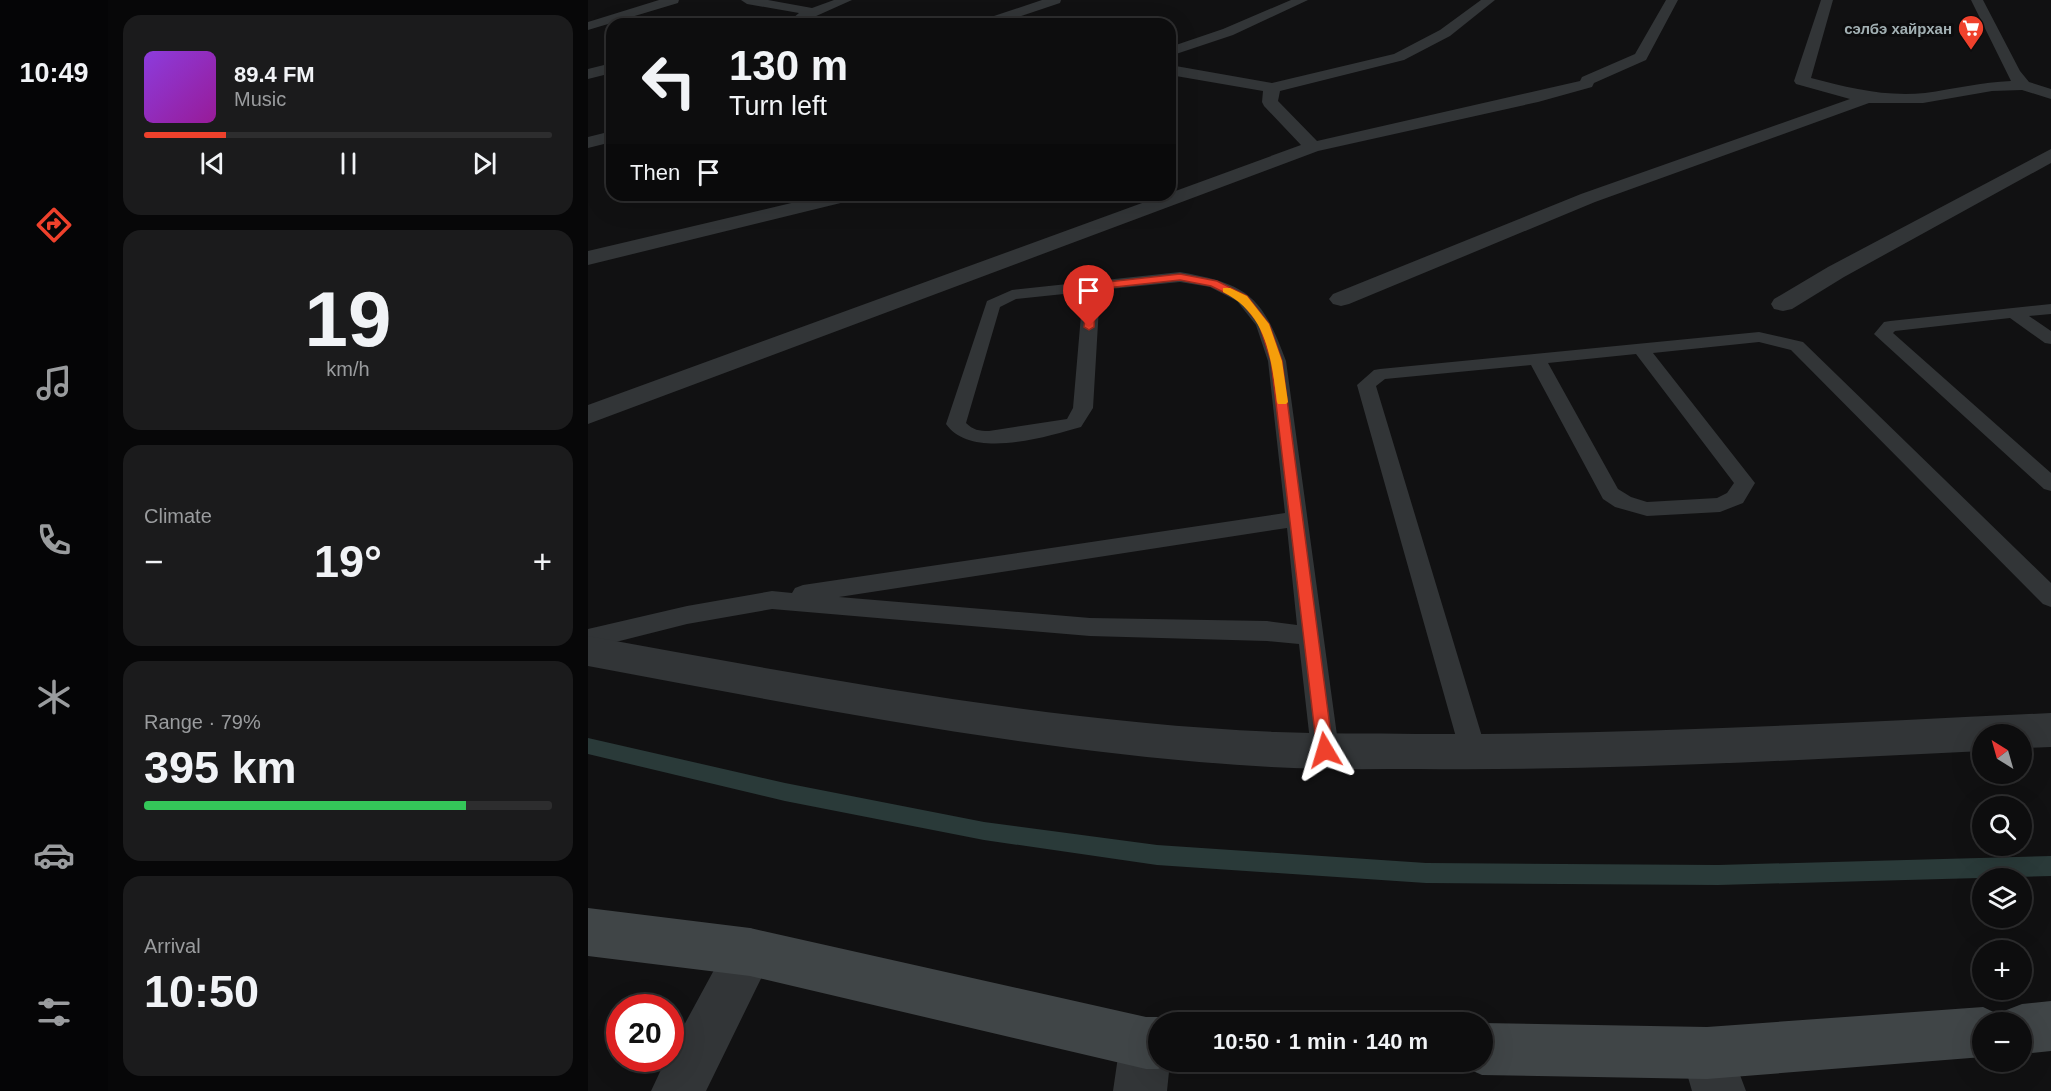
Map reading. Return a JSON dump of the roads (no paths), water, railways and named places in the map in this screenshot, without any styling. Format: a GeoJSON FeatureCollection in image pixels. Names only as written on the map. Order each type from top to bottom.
{"type":"FeatureCollection","features":[{"type":"Feature","properties":{"kind":"street"},"geometry":{"type":"LineString","coordinates":[[614,18],[673,0]]}},
{"type":"Feature","properties":{"kind":"street"},"geometry":{"type":"LineString","coordinates":[[747,0],[804,18]]}},
{"type":"Feature","properties":{"kind":"street"},"geometry":{"type":"LineString","coordinates":[[800,17],[846,0]]}},
{"type":"Feature","properties":{"kind":"street"},"geometry":{"type":"LineString","coordinates":[[1002,18],[1055,0]]}},
{"type":"Feature","properties":{"kind":"street"},"geometry":{"type":"LineString","coordinates":[[1176,50],[1228,32],[1302,0]]}},
{"type":"Feature","properties":{"kind":"street"},"geometry":{"type":"LineString","coordinates":[[1176,70],[1272,88],[1399,57],[1445,33],[1489,0]]}},
{"type":"Feature","properties":{"kind":"street"},"geometry":{"type":"LineString","coordinates":[[1176,198],[1313,147],[1538,97],[1586,84],[1588,80],[1641,57],[1672,0]]}},
{"type":"Feature","properties":{"kind":"street"},"geometry":{"type":"LineString","coordinates":[[1827,0],[1802,81],[1867,98],[1923,98],[1992,86],[2023,85],[2051,94]]}},
{"type":"Feature","properties":{"kind":"street"},"geometry":{"type":"LineString","coordinates":[[1977,0],[2013,72],[2023,85]]}},
{"type":"Feature","properties":{"kind":"street"},"geometry":{"type":"LineString","coordinates":[[588,26],[606,20]]}},
{"type":"Feature","properties":{"kind":"street"},"geometry":{"type":"LineString","coordinates":[[588,74],[606,70]]}},
{"type":"Feature","properties":{"kind":"street"},"geometry":{"type":"LineString","coordinates":[[1272,88],[1270,102],[1313,147]]}},
{"type":"Feature","properties":{"kind":"street"},"geometry":{"type":"LineString","coordinates":[[1341,299],[1588,198],[1867,98]]}},
{"type":"Feature","properties":{"kind":"street"},"geometry":{"type":"LineString","coordinates":[[588,143],[606,138]]}},
{"type":"Feature","properties":{"kind":"street"},"geometry":{"type":"LineString","coordinates":[[1783,303],[2051,155]]}},
{"type":"Feature","properties":{"kind":"street"},"geometry":{"type":"LineString","coordinates":[[588,258],[825,201]]}},
{"type":"Feature","properties":{"kind":"street"},"geometry":{"type":"LineString","coordinates":[[588,415],[1167,201]]}},
{"type":"Feature","properties":{"kind":"street"},"geometry":{"type":"LineString","coordinates":[[588,651],[799,690],[1000,720],[1125,736],[1263,749],[1473,753],[1674,748],[2051,730]]}},
{"type":"Feature","properties":{"kind":"street"},"geometry":{"type":"LineString","coordinates":[[588,932],[750,952],[1148,1059]]}},
{"type":"Feature","properties":{"kind":"street"},"geometry":{"type":"LineString","coordinates":[[678,1091],[750,952]]}},
{"type":"Feature","properties":{"kind":"street"},"geometry":{"type":"LineString","coordinates":[[2032,1028],[2051,1026]]}},
{"type":"Feature","properties":{"kind":"street"},"geometry":{"type":"LineString","coordinates":[[1493,1050],[1713,1072],[1972,1034]]}},
{"type":"Feature","properties":{"kind":"lane"},"geometry":{"type":"LineString","coordinates":[[1092,286],[1083,408],[1074,423],[1056,429],[981,437],[962,432],[956,424],[993,304],[1011,295],[1092,286],[1180,277],[1214,283],[1243,298],[1264,324],[1277,361],[1325,750]]}},
{"type":"Feature","properties":{"kind":"lane"},"geometry":{"type":"LineString","coordinates":[[2051,309],[1890,326],[1883,334],[2051,483]]}},
{"type":"Feature","properties":{"kind":"lane"},"geometry":{"type":"LineString","coordinates":[[2013,313],[2051,339]]}},
{"type":"Feature","properties":{"kind":"lane"},"geometry":{"type":"LineString","coordinates":[[1473,753],[1366,385],[1380,374],[1389,371],[1759,337],[1797,346],[2051,598]]}},
{"type":"Feature","properties":{"kind":"lane"},"geometry":{"type":"LineString","coordinates":[[1536,358],[1610,494],[1623,502],[1647,509],[1720,505],[1735,498],[1746,483],[1640,348]]}},
{"type":"Feature","properties":{"kind":"lane"},"geometry":{"type":"LineString","coordinates":[[588,639],[687,615],[929,573],[1296,519]]}},
{"type":"Feature","properties":{"kind":"lane"},"geometry":{"type":"LineString","coordinates":[[772,600],[1090,627],[1267,631],[1312,636]]}},
{"type":"Feature","properties":{"kind":"waterway"},"geometry":{"type":"LineString","coordinates":[[588,746],[785,792],[984,831],[1157,855],[1426,873],[1718,875],[2051,866]]}},
{"type":"Feature","properties":{"kind":"place","name":"сэлбэ хайрхан"},"geometry":{"type":"Point","coordinates":[1971,51]}}]}
